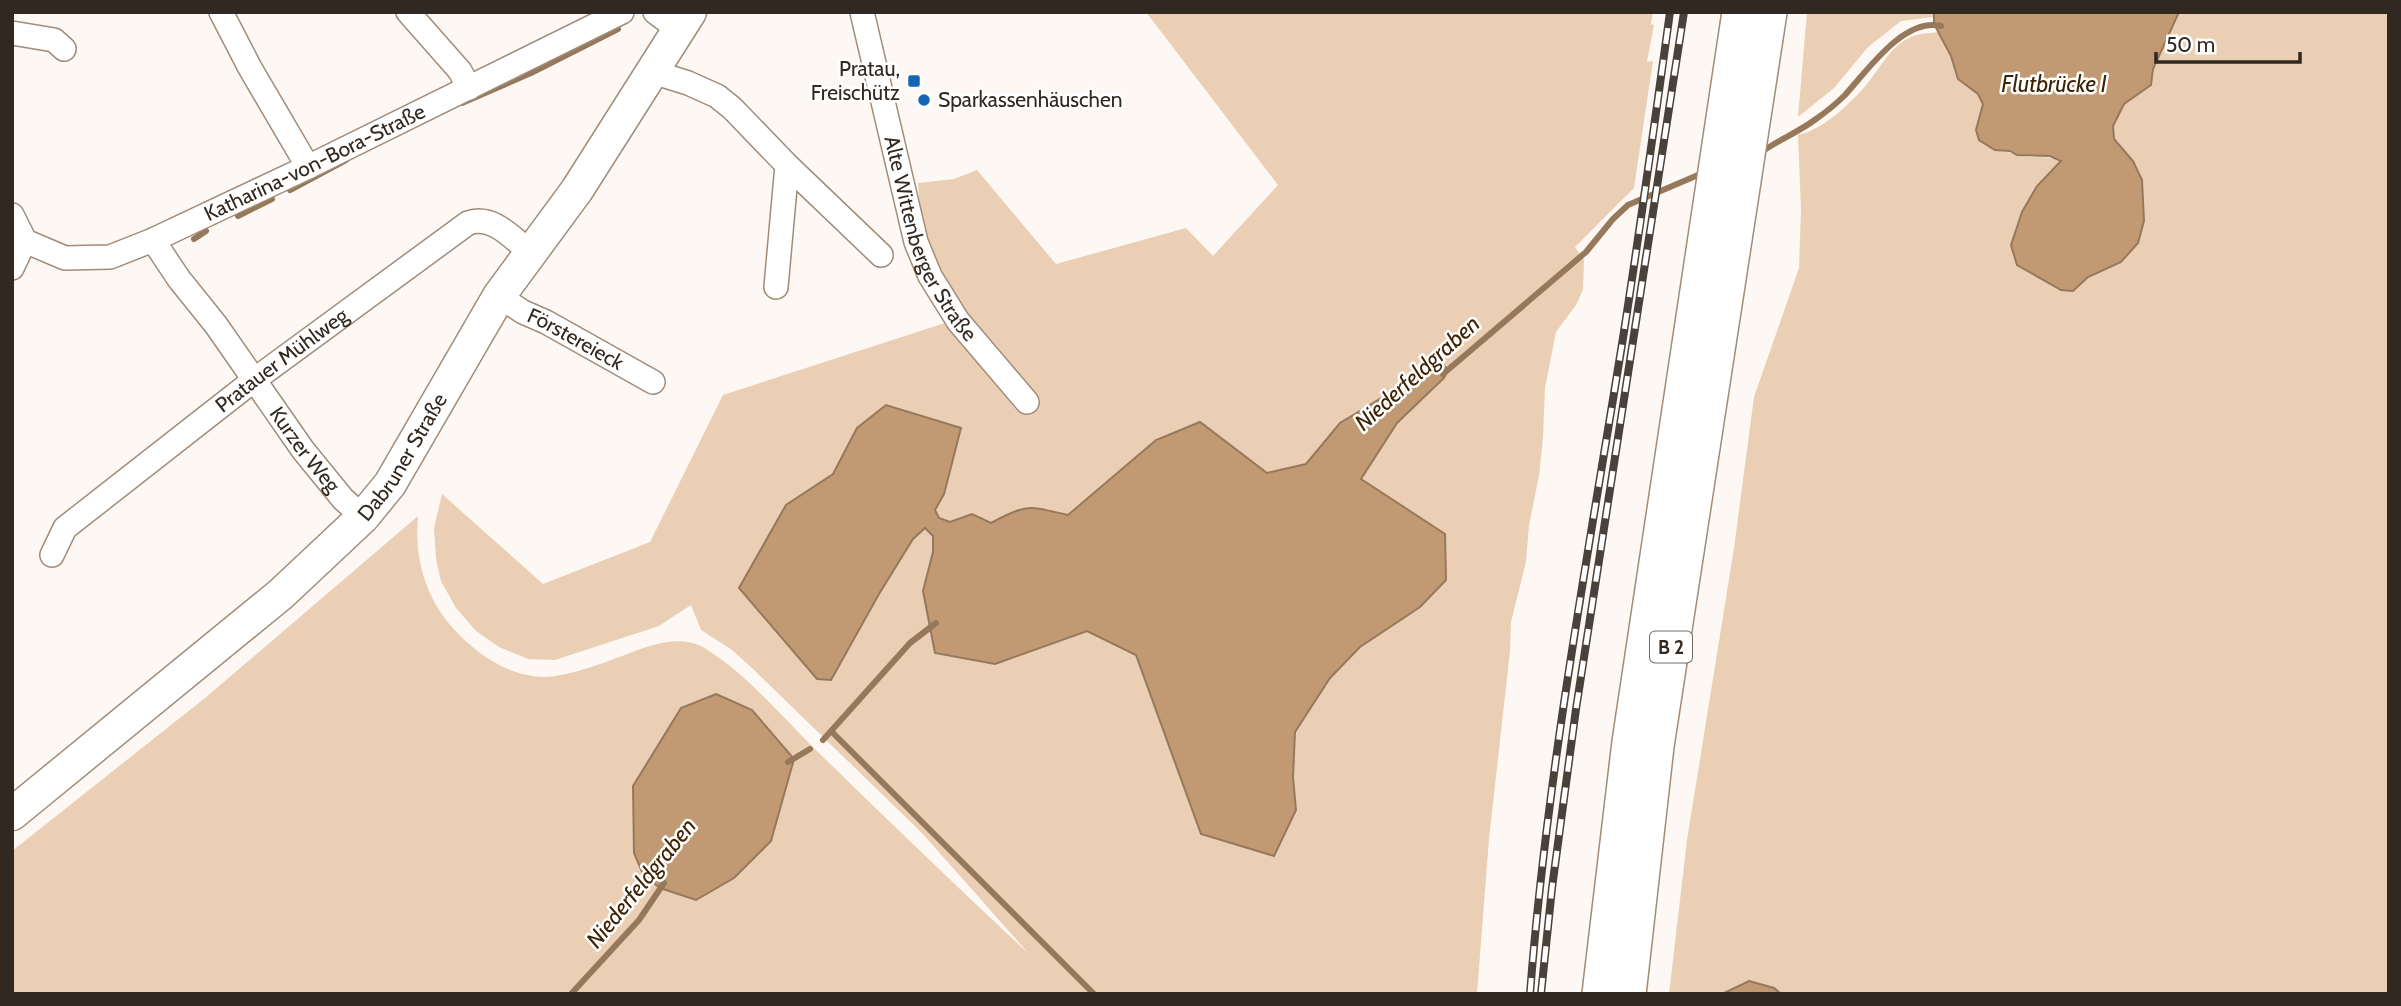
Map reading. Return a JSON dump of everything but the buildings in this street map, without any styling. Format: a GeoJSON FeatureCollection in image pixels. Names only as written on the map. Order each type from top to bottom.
{"type":"FeatureCollection","features":[{"type":"Feature","properties":{"kind":"main road","name":"B 2"},"geometry":{"type":"LineString","coordinates":[[1628,994],[1710,306],[1754,16]]}},
{"type":"Feature","properties":{"kind":"main road","name":"B 2"},"geometry":{"type":"LineString","coordinates":[[1600,994],[1630,741],[1710,306]]}},
{"type":"Feature","properties":{"kind":"street"},"geometry":{"type":"LineString","coordinates":[[221,12],[250,68],[308,167]]}},
{"type":"Feature","properties":{"kind":"street"},"geometry":{"type":"LineString","coordinates":[[408,12],[460,71],[469,88]]}},
{"type":"Feature","properties":{"kind":"street","name":"Katharina-von-Bora-Straße"},"geometry":{"type":"LineString","coordinates":[[25,241],[65,258],[110,257],[153,240],[308,167],[622,12]]}},
{"type":"Feature","properties":{"kind":"street","name":"Alte Wittenberger Straße"},"geometry":{"type":"LineString","coordinates":[[862,12],[916,242],[930,276],[958,321],[1027,402]]}},
{"type":"Feature","properties":{"kind":"street","name":"Dabruner Straße"},"geometry":{"type":"LineString","coordinates":[[12,814],[271,603],[363,517],[390,484],[499,296],[577,190],[653,72],[674,18]]}},
{"type":"Feature","properties":{"kind":"street"},"geometry":{"type":"LineString","coordinates":[[12,33],[54,40],[64,49]]}},
{"type":"Feature","properties":{"kind":"street"},"geometry":{"type":"LineString","coordinates":[[653,72],[680,80],[716,96],[732,107],[787,165],[881,255]]}},
{"type":"Feature","properties":{"kind":"street"},"geometry":{"type":"LineString","coordinates":[[776,286],[787,165]]}},
{"type":"Feature","properties":{"kind":"street"},"geometry":{"type":"LineString","coordinates":[[12,215],[25,241],[12,268]]}},
{"type":"Feature","properties":{"kind":"street","name":"Pratauer Mühlweg"},"geometry":{"type":"LineString","coordinates":[[52,555],[65,528],[254,380],[468,223],[488,220],[531,253]]}},
{"type":"Feature","properties":{"kind":"street","name":"Kurzer Weg"},"geometry":{"type":"LineString","coordinates":[[153,240],[303,450],[344,499],[363,517]]}},
{"type":"Feature","properties":{"kind":"street","name":"Förstereieck"},"geometry":{"type":"LineString","coordinates":[[499,296],[653,383]]}},
{"type":"Feature","properties":{"kind":"shaded area"},"geometry":{"type":"Polygon","coordinates":[[[1146,12],[1653,12],[1651,24],[1654,25],[1647,62],[1653,61],[1634,188],[1575,247],[1584,260],[1583,290],[1576,305],[1556,332],[1545,388],[1539,476],[1529,525],[1526,562],[1511,622],[1489,839],[1477,994],[12,994],[12,851],[205,698],[418,516],[420,561],[429,590],[443,616],[482,655],[518,673],[544,677],[577,671],[662,643],[689,642],[706,649],[751,685],[1029,954],[922,833],[753,669],[732,650],[701,630],[691,605],[659,626],[555,660],[528,659],[499,647],[476,631],[456,608],[441,581],[434,528],[442,494],[543,584],[650,542],[723,395],[948,322],[1017,411],[1040,400],[1032,398],[963,316],[922,235],[918,183],[954,179],[977,170],[1056,264],[1186,228],[1213,256],[1278,185],[1146,12]],[[1444,378],[1340,423],[1306,464],[1267,473],[1200,422],[1156,440],[1068,516],[1028,508],[991,523],[972,514],[950,522],[939,518],[935,510],[944,494],[833,473],[786,505],[831,680],[885,580],[924,528],[933,536],[933,552],[923,591],[935,652],[995,664],[1087,631],[1136,655],[1201,834],[1296,810],[1293,777],[1295,732],[1330,678],[1360,647],[1420,607],[1445,534],[1360,480],[1397,423],[1444,378]],[[771,841],[696,900],[734,878],[771,841]]]}},
{"type":"Feature","properties":{"kind":"shaded area"},"geometry":{"type":"Polygon","coordinates":[[[1807,12],[1934,12],[1934,17],[1901,21],[1868,47],[1834,88],[1798,117],[1807,12]]]}},
{"type":"Feature","properties":{"kind":"shaded area"},"geometry":{"type":"Polygon","coordinates":[[[2179,12],[2389,12],[2389,994],[1781,994],[1774,988],[1749,981],[1722,994],[1669,994],[1687,840],[1734,548],[1754,397],[1799,268],[1801,210],[1798,135],[1824,124],[1847,105],[1867,85],[1899,44],[1917,35],[1939,32],[1951,56],[1958,79],[1978,94],[1983,104],[1976,130],[1995,150],[2061,161],[2037,188],[2024,209],[2015,231],[2012,248],[2017,265],[2061,290],[2073,291],[2088,277],[2121,262],[2133,161],[2114,139],[2113,126],[2124,104],[2151,85],[2153,69],[2179,12]]]}},
{"type":"Feature","properties":{"kind":"water","name":"Flutbrücke I"},"geometry":{"type":"Polygon","coordinates":[[[1934,12],[2179,12],[2153,69],[2151,85],[2124,104],[2113,126],[2114,139],[2133,161],[2142,180],[2144,221],[2138,243],[2121,262],[2088,277],[2073,291],[2061,290],[2017,265],[2011,245],[2022,212],[2037,186],[2061,161],[2050,156],[2017,155],[2010,151],[1995,150],[1979,140],[1976,130],[1983,104],[1978,94],[1958,79],[1951,56],[1934,24],[1934,12]]]}},
{"type":"Feature","properties":{"kind":"water"},"geometry":{"type":"Polygon","coordinates":[[[1441,362],[1448,370],[1444,378],[1397,423],[1361,479],[1445,534],[1446,580],[1420,607],[1360,647],[1330,678],[1295,732],[1293,777],[1296,810],[1274,856],[1201,834],[1136,655],[1087,631],[995,664],[935,653],[923,591],[933,552],[933,536],[925,528],[913,539],[831,680],[817,679],[739,588],[786,505],[833,474],[857,428],[886,405],[961,428],[944,494],[935,510],[939,518],[950,522],[972,514],[991,523],[1028,508],[1068,515],[1156,440],[1200,422],[1267,473],[1306,464],[1340,423],[1441,362]]]}},
{"type":"Feature","properties":{"kind":"water"},"geometry":{"type":"Polygon","coordinates":[[[716,694],[752,710],[794,759],[771,841],[734,878],[696,900],[660,888],[643,874],[634,853],[633,786],[681,708],[716,694]]]}},
{"type":"Feature","properties":{"kind":"water"},"geometry":{"type":"Polygon","coordinates":[[[1749,981],[1774,988],[1781,994],[1722,994],[1749,981]]]}},
{"type":"Feature","properties":{"kind":"waterway","name":"Niederfeldgraben"},"geometry":{"type":"LineString","coordinates":[[1760,153],[1831,108],[1875,60],[1900,38],[1927,25],[1941,26]]}},
{"type":"Feature","properties":{"kind":"waterway"},"geometry":{"type":"LineString","coordinates":[[462,103],[531,73],[618,29]]}},
{"type":"Feature","properties":{"kind":"waterway"},"geometry":{"type":"LineString","coordinates":[[290,190],[346,160]]}},
{"type":"Feature","properties":{"kind":"waterway","name":"Niederfeldgraben"},"geometry":{"type":"LineString","coordinates":[[1443,374],[1586,252],[1628,205],[1705,172]]}},
{"type":"Feature","properties":{"kind":"waterway"},"geometry":{"type":"LineString","coordinates":[[238,216],[272,199]]}},
{"type":"Feature","properties":{"kind":"waterway"},"geometry":{"type":"LineString","coordinates":[[194,239],[206,231]]}},
{"type":"Feature","properties":{"kind":"waterway","name":"Niederfeldgraben"},"geometry":{"type":"LineString","coordinates":[[823,740],[910,643],[936,623]]}},
{"type":"Feature","properties":{"kind":"waterway"},"geometry":{"type":"LineString","coordinates":[[832,732],[1094,994]]}},
{"type":"Feature","properties":{"kind":"waterway","name":"Niederfeldgraben"},"geometry":{"type":"LineString","coordinates":[[788,762],[810,749]]}},
{"type":"Feature","properties":{"kind":"waterway","name":"Niederfeldgraben"},"geometry":{"type":"LineString","coordinates":[[571,994],[639,920],[664,883]]}},
{"type":"Feature","properties":{"kind":"railway"},"geometry":{"type":"LineString","coordinates":[[1530,994],[1537,911],[1558,747],[1629,297],[1670,12]]}},
{"type":"Feature","properties":{"kind":"railway"},"geometry":{"type":"LineString","coordinates":[[1541,994],[1576,709],[1684,12]]}},
{"type":"Feature","properties":{"kind":"place","name":"Pratau, Freischütz"},"geometry":{"type":"Point","coordinates":[914,81]}},
{"type":"Feature","properties":{"kind":"place","name":"Sparkassenhäuschen"},"geometry":{"type":"Point","coordinates":[924,100]}}]}
